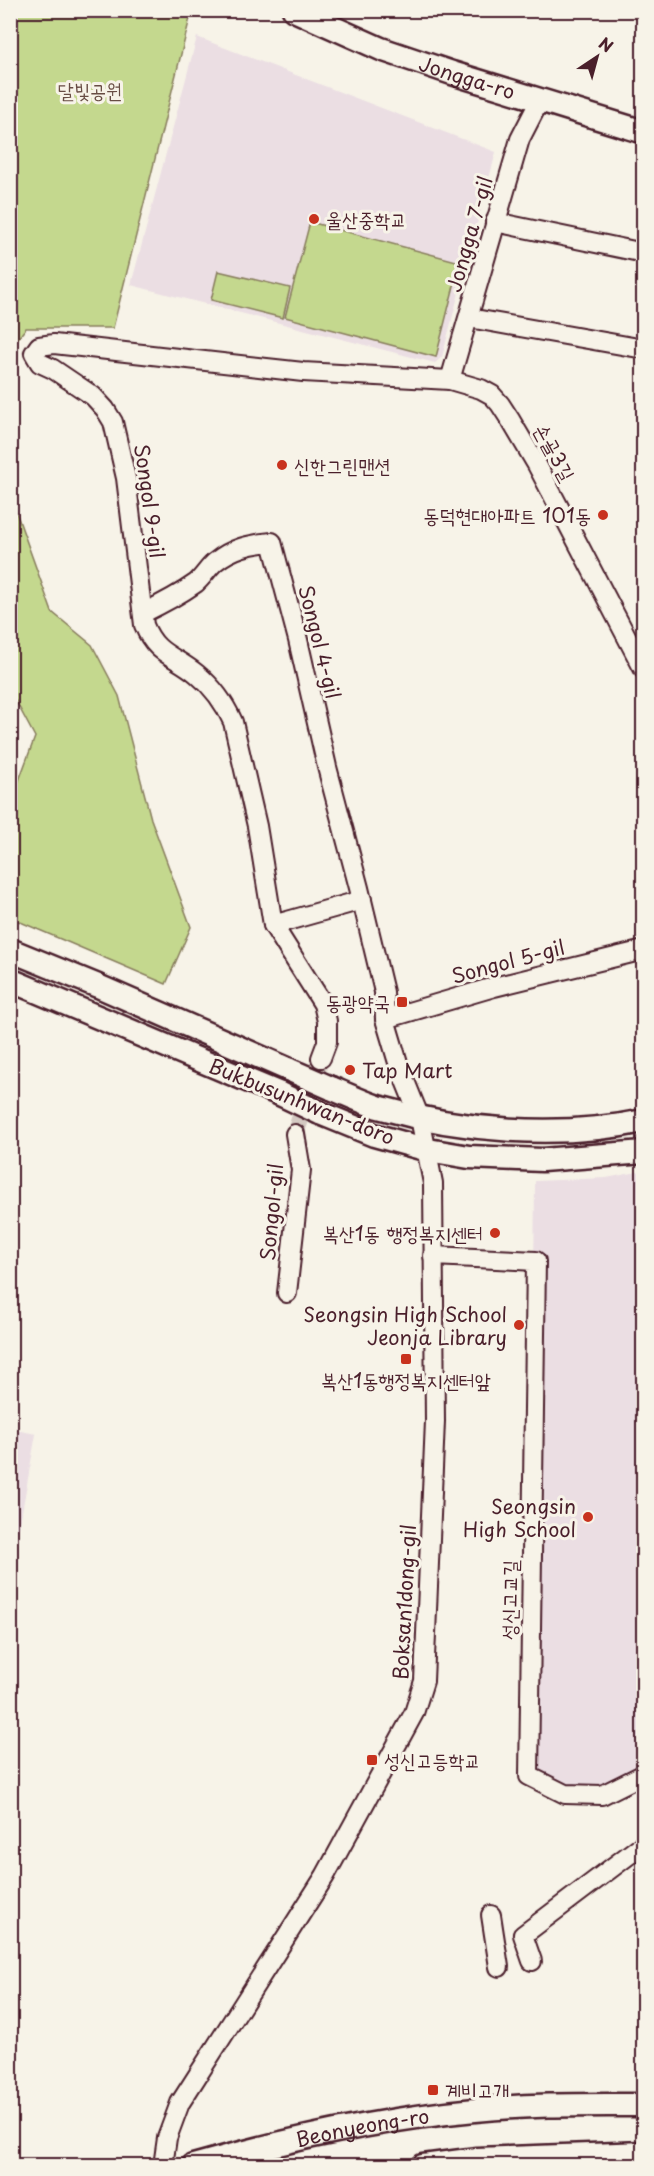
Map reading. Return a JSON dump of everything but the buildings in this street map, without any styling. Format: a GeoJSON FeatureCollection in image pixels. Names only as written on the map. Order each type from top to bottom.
{"type":"FeatureCollection","features":[{"type":"Feature","properties":{"kind":"main road","name":"Jongga-ro"},"geometry":{"type":"LineString","coordinates":[[294,10],[381,49],[644,132]]}},
{"type":"Feature","properties":{"kind":"main road","name":"Bukbusunhwan-doro"},"geometry":{"type":"LineString","coordinates":[[10,951],[98,986],[375,1106],[420,1118],[472,1125],[541,1130],[577,1130],[644,1121]]}},
{"type":"Feature","properties":{"kind":"main road","name":"Bukbusunhwan-doro"},"geometry":{"type":"LineString","coordinates":[[10,980],[374,1135],[428,1150],[469,1157],[542,1160],[644,1152]]}},
{"type":"Feature","properties":{"kind":"main road","name":"Beonyeong-ro"},"geometry":{"type":"LineString","coordinates":[[193,2166],[252,2149],[322,2133],[405,2118],[487,2109],[561,2105],[644,2105]]}},
{"type":"Feature","properties":{"kind":"main road"},"geometry":{"type":"LineString","coordinates":[[423,2166],[477,2159],[644,2152]]}},
{"type":"Feature","properties":{"kind":"street","name":"Jongga 7-gil"},"geometry":{"type":"LineString","coordinates":[[540,100],[520,139],[469,318],[644,349]]}},
{"type":"Feature","properties":{"kind":"street"},"geometry":{"type":"LineString","coordinates":[[495,222],[644,253]]}},
{"type":"Feature","properties":{"kind":"street"},"geometry":{"type":"LineString","coordinates":[[450,380],[469,318]]}},
{"type":"Feature","properties":{"kind":"street","name":"Songol 9-gil"},"geometry":{"type":"LineString","coordinates":[[321,1058],[327,1042],[327,1021],[323,1004],[273,925],[257,826],[233,722],[226,706],[199,675],[156,648],[144,625],[126,478],[113,422],[93,396],[40,363],[34,353],[39,346],[65,346],[303,372],[450,380]]}},
{"type":"Feature","properties":{"kind":"street","name":"손골3길"},"geometry":{"type":"LineString","coordinates":[[450,380],[481,389],[492,395],[500,404],[636,638],[644,670]]}},
{"type":"Feature","properties":{"kind":"street","name":"Songol 4-gil"},"geometry":{"type":"LineString","coordinates":[[143,613],[172,599],[198,581],[215,562],[234,549],[272,542],[384,992],[385,1019],[399,1066],[420,1118]]}},
{"type":"Feature","properties":{"kind":"street"},"geometry":{"type":"LineString","coordinates":[[273,925],[362,900]]}},
{"type":"Feature","properties":{"kind":"street","name":"Songol 5-gil"},"geometry":{"type":"LineString","coordinates":[[385,1019],[494,987],[644,950]]}},
{"type":"Feature","properties":{"kind":"street","name":"Boksan1dong-gil"},"geometry":{"type":"LineString","coordinates":[[163,2166],[167,2139],[180,2103],[325,1876],[414,1713],[424,1681],[435,1421],[433,1183],[420,1118]]}},
{"type":"Feature","properties":{"kind":"street","name":"Songol-gil"},"geometry":{"type":"LineString","coordinates":[[287,1293],[301,1170],[295,1134]]}},
{"type":"Feature","properties":{"kind":"street","name":"성신고교길"},"geometry":{"type":"LineString","coordinates":[[433,1256],[536,1261],[529,1776],[565,1794],[602,1795],[644,1774]]}},
{"type":"Feature","properties":{"kind":"street"},"geometry":{"type":"LineString","coordinates":[[532,1961],[523,1935],[638,1848]]}},
{"type":"Feature","properties":{"kind":"street"},"geometry":{"type":"LineString","coordinates":[[491,1915],[499,1967]]}},
{"type":"Feature","properties":{"kind":"shaded area","name":"울산중학교"},"geometry":{"type":"Polygon","coordinates":[[[197,37],[496,152],[442,357],[435,363],[131,285],[197,37]]]}},
{"type":"Feature","properties":{"kind":"shaded area","name":"Seongsin High School"},"geometry":{"type":"Polygon","coordinates":[[[643,1171],[643,1774],[602,1795],[529,1776],[535,1181],[606,1178],[643,1171]]]}},
{"type":"Feature","properties":{"kind":"shaded area"},"geometry":{"type":"Polygon","coordinates":[[[10,1429],[36,1434],[11,1573],[10,1429]]]}},
{"type":"Feature","properties":{"kind":"green space","name":"달빛공원"},"geometry":{"type":"Polygon","coordinates":[[[173,10],[190,18],[113,328],[26,328],[11,347],[11,11],[173,10]]]}},
{"type":"Feature","properties":{"kind":"green space"},"geometry":{"type":"Polygon","coordinates":[[[310,222],[460,262],[436,357],[285,317],[310,222]]]}},
{"type":"Feature","properties":{"kind":"green space"},"geometry":{"type":"Polygon","coordinates":[[[218,271],[290,288],[283,318],[211,300],[218,271]]]}},
{"type":"Feature","properties":{"kind":"green space"},"geometry":{"type":"Polygon","coordinates":[[[11,498],[52,612],[92,645],[119,696],[151,819],[191,927],[166,984],[11,918],[11,802],[35,737],[11,692],[11,498]]]}},
{"type":"Feature","properties":{"kind":"tunnel"},"geometry":{"type":"LineString","coordinates":[[295,1134],[321,1058]]}},
{"type":"Feature","properties":{"kind":"place","name":"울산중학교"},"geometry":{"type":"Point","coordinates":[314,219]}},
{"type":"Feature","properties":{"kind":"place","name":"신한그린맨션"},"geometry":{"type":"Point","coordinates":[282,465]}},
{"type":"Feature","properties":{"kind":"place","name":"동덕현대아파트 101동"},"geometry":{"type":"Point","coordinates":[603,515]}},
{"type":"Feature","properties":{"kind":"place","name":"동광약국"},"geometry":{"type":"Point","coordinates":[402,1002]}},
{"type":"Feature","properties":{"kind":"place","name":"Tap Mart"},"geometry":{"type":"Point","coordinates":[350,1070]}},
{"type":"Feature","properties":{"kind":"place","name":"복산1동 행정복지센터"},"geometry":{"type":"Point","coordinates":[495,1233]}},
{"type":"Feature","properties":{"kind":"place","name":"Seongsin High School Jeonja Library"},"geometry":{"type":"Point","coordinates":[519,1325]}},
{"type":"Feature","properties":{"kind":"place","name":"복산1동행정복지센터앞"},"geometry":{"type":"Point","coordinates":[406,1359]}},
{"type":"Feature","properties":{"kind":"place","name":"Seongsin High School"},"geometry":{"type":"Point","coordinates":[588,1517]}},
{"type":"Feature","properties":{"kind":"place","name":"성신고등학교"},"geometry":{"type":"Point","coordinates":[372,1760]}},
{"type":"Feature","properties":{"kind":"place","name":"계비고개"},"geometry":{"type":"Point","coordinates":[433,2090]}}]}
